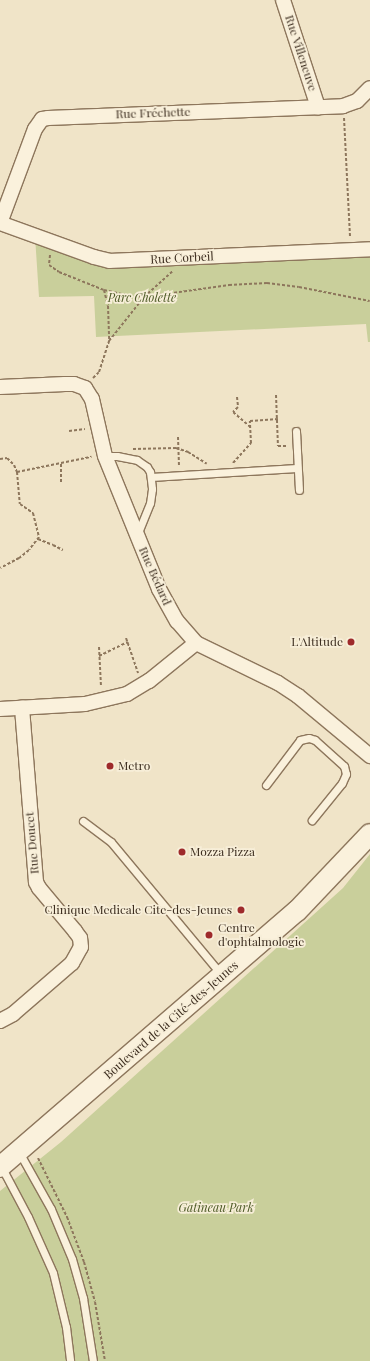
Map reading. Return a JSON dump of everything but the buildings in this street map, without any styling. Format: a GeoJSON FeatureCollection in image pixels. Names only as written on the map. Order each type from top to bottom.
{"type":"FeatureCollection","features":[{"type":"Feature","properties":{"kind":"street","name":"Rue Villeneuve"},"geometry":{"type":"LineString","coordinates":[[283,0],[318,107]]}},
{"type":"Feature","properties":{"kind":"street","name":"Rue Fréchette"},"geometry":{"type":"LineString","coordinates":[[0,223],[35,129],[42,119],[343,106],[357,101],[370,88]]}},
{"type":"Feature","properties":{"kind":"street","name":"Rue Corbeil"},"geometry":{"type":"LineString","coordinates":[[0,223],[94,257],[110,261],[370,249]]}},
{"type":"Feature","properties":{"kind":"street","name":"Rue Bédard"},"geometry":{"type":"LineString","coordinates":[[0,387],[74,384],[85,388],[92,399],[98,456],[137,535],[166,604],[177,621],[196,643],[278,682],[331,722],[370,756]]}},
{"type":"Feature","properties":{"kind":"street"},"geometry":{"type":"LineString","coordinates":[[0,709],[90,703],[128,694],[149,681],[196,643]]}},
{"type":"Feature","properties":{"kind":"street","name":"Rue Doucet"},"geometry":{"type":"LineString","coordinates":[[0,1021],[13,1014],[72,963],[81,947],[80,938],[39,888],[36,882],[22,708]]}},
{"type":"Feature","properties":{"kind":"street","name":"Boulevard de la Cité-des-Jeunes"},"geometry":{"type":"LineString","coordinates":[[0,1166],[297,911],[370,834]]}},
{"type":"Feature","properties":{"kind":"lane"},"geometry":{"type":"LineString","coordinates":[[296,430],[299,490]]}},
{"type":"Feature","properties":{"kind":"lane"},"geometry":{"type":"LineString","coordinates":[[98,456],[117,456],[137,460],[147,467],[151,477],[152,489],[150,503],[137,535]]}},
{"type":"Feature","properties":{"kind":"lane"},"geometry":{"type":"LineString","coordinates":[[151,477],[179,474],[297,468]]}},
{"type":"Feature","properties":{"kind":"lane"},"geometry":{"type":"LineString","coordinates":[[266,785],[300,740],[309,738],[315,740],[344,766],[346,774],[342,783],[312,820]]}},
{"type":"Feature","properties":{"kind":"lane"},"geometry":{"type":"LineString","coordinates":[[83,821],[111,842],[222,976]]}},
{"type":"Feature","properties":{"kind":"lane"},"geometry":{"type":"LineString","coordinates":[[18,1151],[51,1209],[72,1259],[83,1298],[93,1361]]}},
{"type":"Feature","properties":{"kind":"lane"},"geometry":{"type":"LineString","coordinates":[[0,1166],[31,1223],[53,1274],[66,1327],[70,1361]]}},
{"type":"Feature","properties":{"kind":"path"},"geometry":{"type":"LineString","coordinates":[[343,106],[351,251]]}},
{"type":"Feature","properties":{"kind":"path"},"geometry":{"type":"LineString","coordinates":[[51,252],[48,263],[51,267],[104,290],[144,297],[229,285],[267,283],[299,287],[370,301]]}},
{"type":"Feature","properties":{"kind":"path"},"geometry":{"type":"LineString","coordinates":[[109,341],[144,297],[161,284],[186,258]]}},
{"type":"Feature","properties":{"kind":"path"},"geometry":{"type":"LineString","coordinates":[[91,380],[99,372],[109,341],[108,306],[104,290]]}},
{"type":"Feature","properties":{"kind":"path"},"geometry":{"type":"LineString","coordinates":[[276,395],[278,446],[296,445]]}},
{"type":"Feature","properties":{"kind":"path"},"geometry":{"type":"LineString","coordinates":[[237,397],[238,407],[233,412],[251,428]]}},
{"type":"Feature","properties":{"kind":"path"},"geometry":{"type":"LineString","coordinates":[[233,472],[233,463],[251,443],[250,421],[278,419]]}},
{"type":"Feature","properties":{"kind":"path"},"geometry":{"type":"LineString","coordinates":[[69,431],[85,429]]}},
{"type":"Feature","properties":{"kind":"path"},"geometry":{"type":"LineString","coordinates":[[178,437],[179,474]]}},
{"type":"Feature","properties":{"kind":"path"},"geometry":{"type":"LineString","coordinates":[[128,450],[178,448],[188,452],[206,464],[213,464]]}},
{"type":"Feature","properties":{"kind":"path"},"geometry":{"type":"LineString","coordinates":[[17,472],[98,456]]}},
{"type":"Feature","properties":{"kind":"path"},"geometry":{"type":"LineString","coordinates":[[0,459],[7,458],[14,465],[17,472],[20,504],[33,513],[39,537],[29,550],[19,558],[0,568]]}},
{"type":"Feature","properties":{"kind":"path"},"geometry":{"type":"LineString","coordinates":[[61,463],[61,482]]}},
{"type":"Feature","properties":{"kind":"path"},"geometry":{"type":"LineString","coordinates":[[226,463],[233,463]]}},
{"type":"Feature","properties":{"kind":"path"},"geometry":{"type":"LineString","coordinates":[[38,539],[63,550]]}},
{"type":"Feature","properties":{"kind":"path"},"geometry":{"type":"LineString","coordinates":[[126,638],[138,674]]}},
{"type":"Feature","properties":{"kind":"path"},"geometry":{"type":"LineString","coordinates":[[99,656],[128,642]]}},
{"type":"Feature","properties":{"kind":"path"},"geometry":{"type":"LineString","coordinates":[[98,646],[101,689]]}},
{"type":"Feature","properties":{"kind":"green space","name":"Parc Cholette"},"geometry":{"type":"Polygon","coordinates":[[[35,236],[94,257],[370,249],[370,342],[368,342],[366,324],[96,337],[94,296],[39,297],[35,236]]]}},
{"type":"Feature","properties":{"kind":"green space","name":"Gatineau Park"},"geometry":{"type":"Polygon","coordinates":[[[370,854],[370,1361],[0,1361],[0,1191],[61,1142],[343,888],[370,854]]]}},
{"type":"Feature","properties":{"kind":"place","name":"L'Altitude"},"geometry":{"type":"Point","coordinates":[351,642]}},
{"type":"Feature","properties":{"kind":"place","name":"Metro"},"geometry":{"type":"Point","coordinates":[110,766]}},
{"type":"Feature","properties":{"kind":"place","name":"Mozza Pizza"},"geometry":{"type":"Point","coordinates":[182,852]}},
{"type":"Feature","properties":{"kind":"place","name":"Clinique Medicale Cite-des-Jeunes"},"geometry":{"type":"Point","coordinates":[241,910]}},
{"type":"Feature","properties":{"kind":"place","name":"Centre d'ophtalmologie"},"geometry":{"type":"Point","coordinates":[209,935]}}]}
